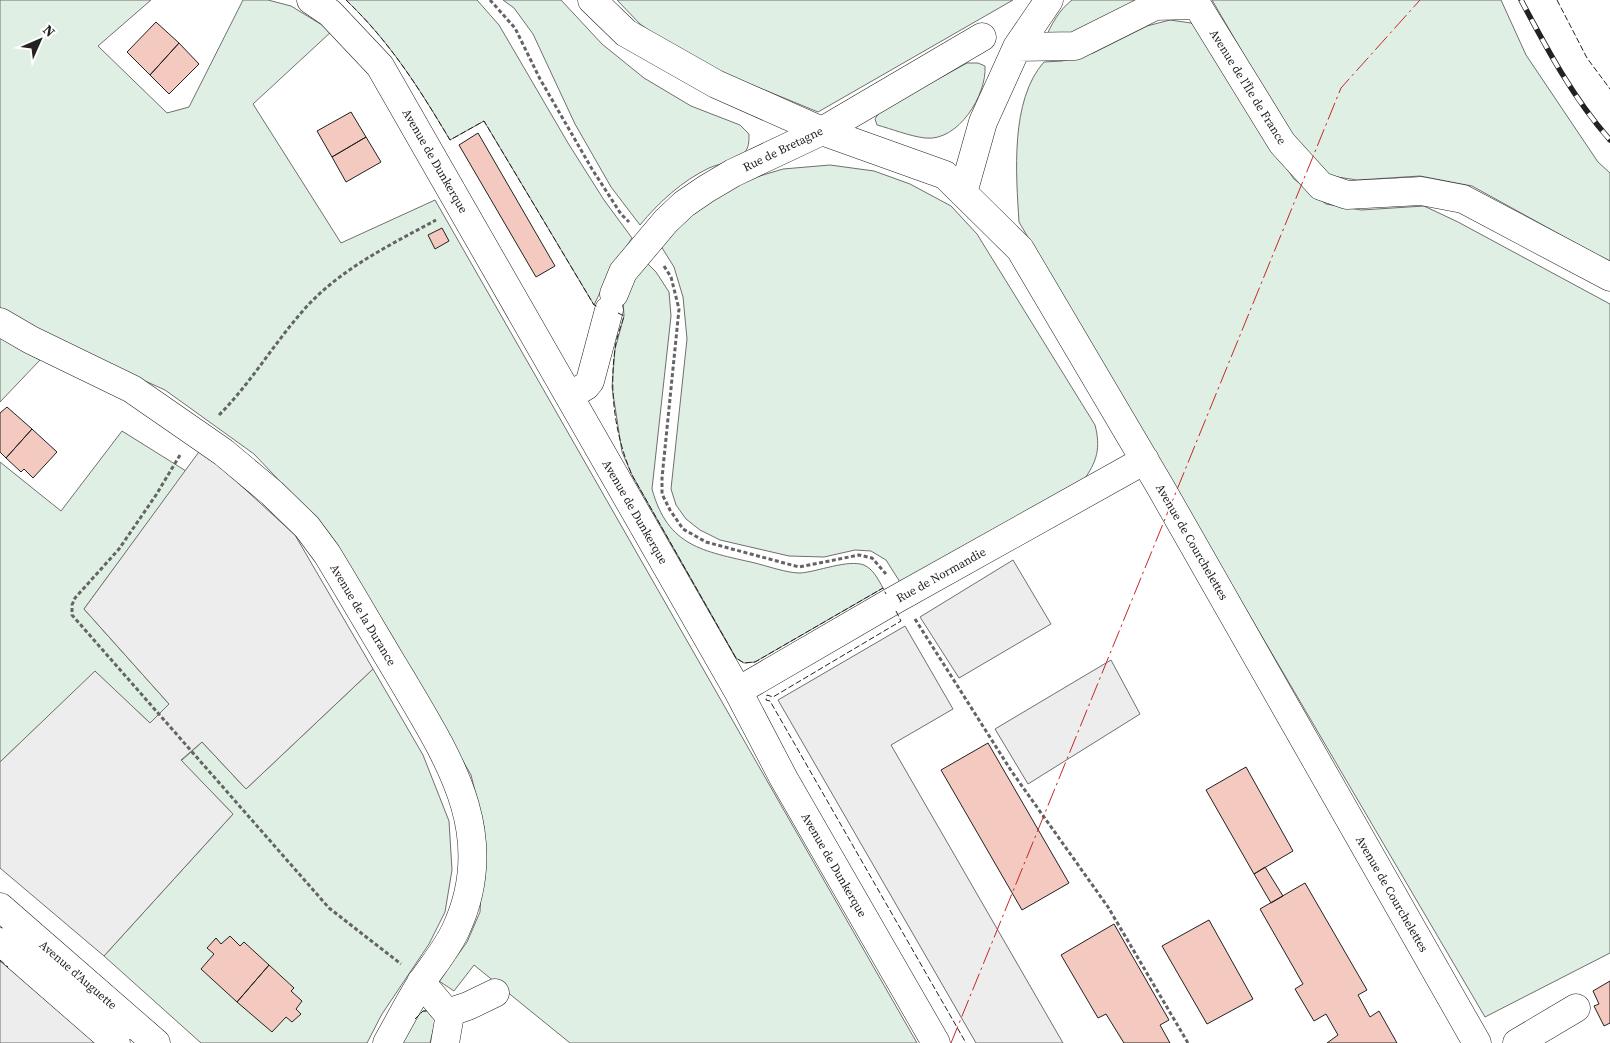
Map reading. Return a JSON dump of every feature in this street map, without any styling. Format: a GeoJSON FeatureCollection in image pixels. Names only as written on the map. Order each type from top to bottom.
{"type":"FeatureCollection","features":[{"type":"Feature","properties":{"kind":"street","name":"Avenue de Dunkerque"},"geometry":{"type":"LineString","coordinates":[[312,0],[330,13],[380,66],[738,691],[784,779],[936,1043]]}},
{"type":"Feature","properties":{"kind":"street","name":"Avenue de Courchelettes"},"geometry":{"type":"LineString","coordinates":[[592,0],[626,33],[716,84],[822,131],[945,175],[1020,249],[1145,460],[1477,1043]]}},
{"type":"Feature","properties":{"kind":"street"},"geometry":{"type":"LineString","coordinates":[[963,193],[983,122],[1017,47],[1049,0]]}},
{"type":"Feature","properties":{"kind":"street","name":"Avenue de l'Île de France"},"geometry":{"type":"LineString","coordinates":[[1017,47],[1075,46],[1155,6],[1197,5],[1282,143],[1320,186],[1346,195],[1421,191],[1463,199],[1610,278]]}},
{"type":"Feature","properties":{"kind":"street","name":"Rue de Bretagne"},"geometry":{"type":"LineString","coordinates":[[569,396],[586,386],[590,381],[611,302],[623,272],[647,242],[684,204],[733,173],[822,131],[982,37]]}},
{"type":"Feature","properties":{"kind":"street","name":"Avenue de la Durance"},"geometry":{"type":"LineString","coordinates":[[0,322],[31,340],[132,389],[223,452],[258,481],[307,527],[327,554],[454,772],[466,804],[472,835],[473,868],[466,899],[456,930],[422,982],[387,1043]]}},
{"type":"Feature","properties":{"kind":"street","name":"Rue de Normandie"},"geometry":{"type":"LineString","coordinates":[[738,691],[1145,460]]}},
{"type":"Feature","properties":{"kind":"street","name":"Avenue d'Auguette"},"geometry":{"type":"LineString","coordinates":[[0,907],[156,1043]]}},
{"type":"Feature","properties":{"kind":"street"},"geometry":{"type":"LineString","coordinates":[[0,942],[116,1043]]}},
{"type":"Feature","properties":{"kind":"street"},"geometry":{"type":"LineString","coordinates":[[422,982],[447,1013],[450,1020],[445,1043]]}},
{"type":"Feature","properties":{"kind":"street"},"geometry":{"type":"LineString","coordinates":[[447,1013],[468,1006],[495,992]]}},
{"type":"Feature","properties":{"kind":"street"},"geometry":{"type":"LineString","coordinates":[[1517,1043],[1576,1008]]}},
{"type":"Feature","properties":{"kind":"path"},"geometry":{"type":"LineString","coordinates":[[490,0],[515,28],[540,79],[592,169],[621,214],[659,256],[671,277],[679,308],[662,478],[662,494],[670,510],[683,529],[706,542],[799,567],[859,555],[872,558],[882,568],[1012,772],[1108,907],[1188,1043]]}},
{"type":"Feature","properties":{"kind":"path"},"geometry":{"type":"LineString","coordinates":[[422,982],[407,968],[329,908],[72,615],[72,605],[74,598],[119,549],[156,495],[184,448],[224,411],[310,303],[339,277],[365,258],[461,207]]}},
{"type":"Feature","properties":{"kind":"green space"},"geometry":{"type":"Polygon","coordinates":[[[0,0],[151,0],[98,46],[167,113],[189,107],[243,0],[268,0],[291,6],[332,31],[253,104],[341,243],[435,200],[917,1043],[570,1043],[474,965],[454,991],[439,981],[467,942],[480,912],[484,827],[471,775],[392,636],[327,531],[254,454],[165,390],[43,335],[0,310],[0,0]]]}},
{"type":"Feature","properties":{"kind":"green space"},"geometry":{"type":"Polygon","coordinates":[[[346,0],[477,0],[499,25],[568,143],[604,200],[632,238],[611,270],[594,305],[484,121],[450,140],[403,66],[376,32],[346,0]]]}},
{"type":"Feature","properties":{"kind":"green space"},"geometry":{"type":"Polygon","coordinates":[[[503,0],[561,0],[602,44],[644,78],[691,106],[740,125],[749,134],[749,143],[746,150],[735,160],[709,168],[680,186],[663,200],[640,225],[611,187],[575,124],[533,34],[514,8],[503,0]]]}},
{"type":"Feature","properties":{"kind":"green space"},"geometry":{"type":"Polygon","coordinates":[[[617,0],[1013,0],[818,112],[692,60],[640,24],[617,0]]]}},
{"type":"Feature","properties":{"kind":"green space"},"geometry":{"type":"Polygon","coordinates":[[[1072,0],[1145,0],[1076,32],[1045,39],[1056,18],[1072,0]]]}},
{"type":"Feature","properties":{"kind":"green space"},"geometry":{"type":"Polygon","coordinates":[[[1212,0],[1501,0],[1526,55],[1598,162],[1610,173],[1610,262],[1472,186],[1420,176],[1357,180],[1324,175],[1299,149],[1212,0]]]}},
{"type":"Feature","properties":{"kind":"green space"},"geometry":{"type":"Polygon","coordinates":[[[1170,20],[1191,23],[1208,39],[1270,144],[1294,179],[1326,204],[1361,210],[1424,206],[1458,222],[1610,304],[1610,953],[1485,1017],[1019,222],[1017,160],[1020,117],[1025,96],[1033,78],[1044,62],[1062,61],[1093,53],[1147,26],[1170,20]]]}},
{"type":"Feature","properties":{"kind":"green space"},"geometry":{"type":"Polygon","coordinates":[[[967,63],[978,63],[985,66],[981,90],[976,103],[968,114],[949,133],[925,138],[877,125],[875,119],[880,111],[967,63]]]}},
{"type":"Feature","properties":{"kind":"green space"},"geometry":{"type":"Polygon","coordinates":[[[830,165],[874,171],[910,184],[951,206],[977,234],[1095,425],[1097,433],[1098,448],[1095,461],[1083,481],[900,582],[886,560],[871,551],[855,550],[824,557],[789,556],[720,540],[700,530],[686,519],[676,505],[671,489],[687,339],[683,297],[674,267],[659,243],[687,216],[743,181],[783,169],[830,165]]]}},
{"type":"Feature","properties":{"kind":"green space"},"geometry":{"type":"Polygon","coordinates":[[[645,261],[656,272],[669,292],[671,316],[652,489],[659,508],[668,523],[678,535],[704,550],[783,571],[800,573],[841,565],[864,565],[873,572],[883,588],[755,662],[744,663],[736,658],[632,475],[622,452],[612,387],[615,349],[624,316],[623,300],[645,261]]]}},
{"type":"Feature","properties":{"kind":"green space"},"geometry":{"type":"Polygon","coordinates":[[[0,338],[40,360],[0,402],[0,338]]]}},
{"type":"Feature","properties":{"kind":"green space"},"geometry":{"type":"Polygon","coordinates":[[[122,431],[186,471],[84,609],[169,704],[150,723],[95,672],[0,762],[0,462],[61,511],[122,431]]]}},
{"type":"Feature","properties":{"kind":"green space"},"geometry":{"type":"Polygon","coordinates":[[[373,669],[423,755],[449,821],[452,870],[445,912],[429,944],[382,1014],[367,1043],[201,1043],[104,956],[233,814],[181,761],[202,742],[246,789],[373,669]]]}},
{"type":"Feature","properties":{"kind":"green space"},"geometry":{"type":"Polygon","coordinates":[[[423,1011],[428,1011],[436,1019],[430,1043],[402,1043],[414,1020],[423,1011]]]}},
{"type":"Feature","properties":{"kind":"shaded area"},"geometry":{"type":"Polygon","coordinates":[[[201,449],[295,535],[373,669],[246,789],[202,742],[181,760],[233,814],[104,956],[0,868],[0,762],[95,671],[150,723],[169,704],[84,609],[201,449]]]}},
{"type":"Feature","properties":{"kind":"shaded area"},"geometry":{"type":"Polygon","coordinates":[[[1013,560],[1051,624],[959,678],[920,617],[1013,560]]]}},
{"type":"Feature","properties":{"kind":"shaded area"},"geometry":{"type":"Polygon","coordinates":[[[905,626],[953,709],[891,745],[1063,1043],[976,1043],[778,700],[905,626]]]}},
{"type":"Feature","properties":{"kind":"shaded area"},"geometry":{"type":"Polygon","coordinates":[[[1111,660],[1140,714],[1028,784],[995,729],[1111,660]]]}},
{"type":"Feature","properties":{"kind":"shaded area"},"geometry":{"type":"Polygon","coordinates":[[[0,960],[96,1043],[0,1043],[0,960]]]}},
{"type":"Feature","properties":{"kind":"building"},"geometry":{"type":"Polygon","coordinates":[[[156,22],[179,43],[150,75],[127,52],[156,22]]]}},
{"type":"Feature","properties":{"kind":"building"},"geometry":{"type":"Polygon","coordinates":[[[179,43],[199,64],[169,94],[150,75],[179,43]]]}},
{"type":"Feature","properties":{"kind":"building"},"geometry":{"type":"Polygon","coordinates":[[[351,112],[366,137],[332,157],[317,131],[351,112]]]}},
{"type":"Feature","properties":{"kind":"building"},"geometry":{"type":"Polygon","coordinates":[[[478,133],[555,266],[536,277],[459,145],[478,133]]]}},
{"type":"Feature","properties":{"kind":"building"},"geometry":{"type":"Polygon","coordinates":[[[366,137],[381,162],[346,182],[332,157],[366,137]]]}},
{"type":"Feature","properties":{"kind":"building"},"geometry":{"type":"Polygon","coordinates":[[[442,228],[449,241],[435,249],[428,235],[442,228]]]}},
{"type":"Feature","properties":{"kind":"building"},"geometry":{"type":"Polygon","coordinates":[[[7,407],[32,429],[6,458],[0,452],[0,413],[7,407]]]}},
{"type":"Feature","properties":{"kind":"building"},"geometry":{"type":"Polygon","coordinates":[[[32,429],[57,452],[33,478],[24,469],[21,472],[6,458],[32,429]]]}},
{"type":"Feature","properties":{"kind":"building"},"geometry":{"type":"Polygon","coordinates":[[[988,743],[1069,883],[1022,910],[941,770],[988,743]]]}},
{"type":"Feature","properties":{"kind":"building"},"geometry":{"type":"Polygon","coordinates":[[[1246,767],[1293,851],[1254,874],[1206,790],[1246,767]]]}},
{"type":"Feature","properties":{"kind":"building"},"geometry":{"type":"Polygon","coordinates":[[[1265,867],[1283,896],[1271,903],[1254,874],[1265,867]]]}},
{"type":"Feature","properties":{"kind":"building"},"geometry":{"type":"Polygon","coordinates":[[[1305,883],[1367,990],[1358,995],[1370,1017],[1379,1011],[1397,1043],[1327,1043],[1338,1035],[1326,1014],[1314,1021],[1295,989],[1303,984],[1260,909],[1305,883]]]}},
{"type":"Feature","properties":{"kind":"building"},"geometry":{"type":"Polygon","coordinates":[[[1209,920],[1253,999],[1207,1024],[1162,946],[1209,920]]]}},
{"type":"Feature","properties":{"kind":"building"},"geometry":{"type":"Polygon","coordinates":[[[1114,924],[1169,1020],[1160,1025],[1170,1043],[1124,1043],[1106,1014],[1098,1018],[1061,955],[1114,924]]]}},
{"type":"Feature","properties":{"kind":"building"},"geometry":{"type":"Polygon","coordinates":[[[230,936],[240,946],[244,942],[269,965],[237,1002],[201,969],[214,954],[207,948],[216,938],[221,944],[230,936]]]}},
{"type":"Feature","properties":{"kind":"building"},"geometry":{"type":"Polygon","coordinates":[[[269,965],[294,988],[291,991],[302,1001],[296,1009],[301,1014],[292,1022],[286,1017],[272,1032],[237,1002],[269,965]]]}},
{"type":"Feature","properties":{"kind":"building"},"geometry":{"type":"Polygon","coordinates":[[[1610,981],[1610,1023],[1604,1026],[1594,1006],[1599,1004],[1593,991],[1610,981]]]}},
{"type":"Feature","properties":{"kind":"railway"},"geometry":{"type":"LineString","coordinates":[[1521,0],[1572,90],[1610,140]]}},
{"type":"Feature","properties":{"kind":"fence"},"geometry":{"type":"LineString","coordinates":[[346,0],[376,32],[403,66],[450,140],[484,121],[594,305],[599,307]]}},
{"type":"Feature","properties":{"kind":"fence"},"geometry":{"type":"LineString","coordinates":[[1557,0],[1587,58],[1610,89]]}},
{"type":"Feature","properties":{"kind":"fence"},"geometry":{"type":"LineString","coordinates":[[618,313],[624,316],[615,349],[613,397],[621,445],[626,460],[632,475],[736,658],[744,663],[755,662],[883,588],[886,594]]}},
{"type":"Feature","properties":{"kind":"fence"},"geometry":{"type":"LineString","coordinates":[[896,611],[901,621],[773,697],[767,695],[766,700],[770,701],[966,1043]]}},
{"type":"Feature","properties":{"kind":"fence"},"geometry":{"type":"LineString","coordinates":[[0,960],[8,967]]}},
{"type":"Feature","properties":{"kind":"fence"},"geometry":{"type":"LineString","coordinates":[[415,1019],[423,1011],[428,1011]]}},
{"type":"Feature","properties":{"kind":"power"},"geometry":{"type":"LineString","coordinates":[[951,1043],[1341,88],[1420,0]]}}]}
